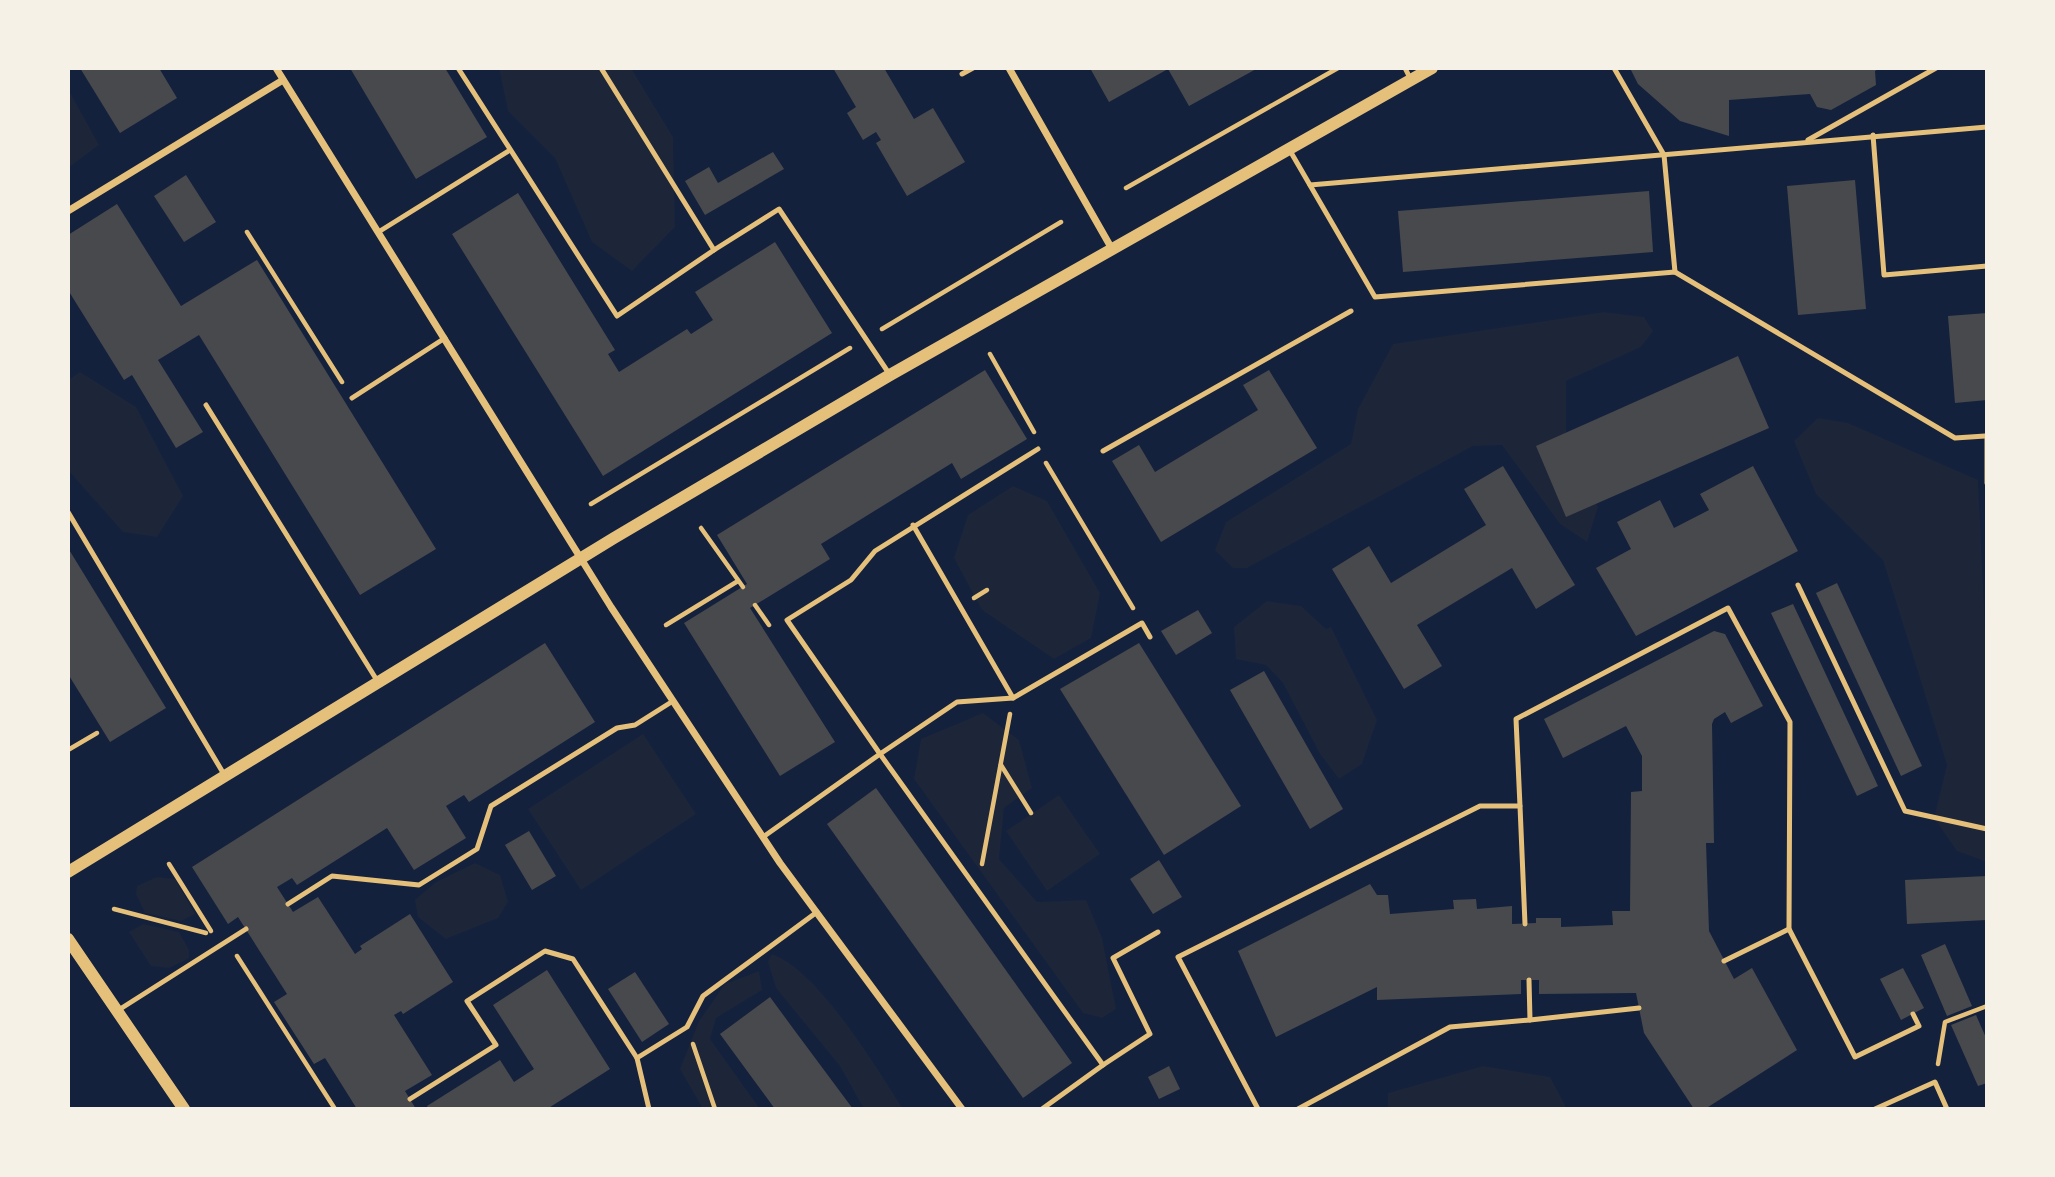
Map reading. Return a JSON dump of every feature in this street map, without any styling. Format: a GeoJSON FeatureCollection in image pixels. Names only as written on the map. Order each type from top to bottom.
{"type":"FeatureCollection","features":[{"type":"Feature","properties":{"kind":"street"},"geometry":{"type":"LineString","coordinates":[[275,68],[380,231],[580,558],[673,701],[763,837],[962,1109]]}},
{"type":"Feature","properties":{"kind":"street"},"geometry":{"type":"LineString","coordinates":[[1009,68],[1112,249]]}},
{"type":"Feature","properties":{"kind":"street"},"geometry":{"type":"LineString","coordinates":[[68,872],[580,558],[890,375],[1289,149],[1408,74],[1432,68]]}},
{"type":"Feature","properties":{"kind":"street"},"geometry":{"type":"LineString","coordinates":[[68,211],[283,80]]}},
{"type":"Feature","properties":{"kind":"street"},"geometry":{"type":"LineString","coordinates":[[68,939],[184,1109]]}},
{"type":"Feature","properties":{"kind":"lane"},"geometry":{"type":"LineString","coordinates":[[458,68],[617,316],[779,209],[890,375]]}},
{"type":"Feature","properties":{"kind":"lane"},"geometry":{"type":"LineString","coordinates":[[601,68],[714,250]]}},
{"type":"Feature","properties":{"kind":"lane"},"geometry":{"type":"LineString","coordinates":[[962,74],[974,68]]}},
{"type":"Feature","properties":{"kind":"lane"},"geometry":{"type":"LineString","coordinates":[[1614,68],[1664,155],[1675,272]]}},
{"type":"Feature","properties":{"kind":"lane"},"geometry":{"type":"LineString","coordinates":[[1805,142],[1936,68]]}},
{"type":"Feature","properties":{"kind":"lane"},"geometry":{"type":"LineString","coordinates":[[1310,185],[1987,127]]}},
{"type":"Feature","properties":{"kind":"lane"},"geometry":{"type":"LineString","coordinates":[[1873,135],[1884,275],[1987,266]]}},
{"type":"Feature","properties":{"kind":"lane"},"geometry":{"type":"LineString","coordinates":[[1289,149],[1375,297],[1675,272],[1955,438],[1986,436],[1987,483]]}},
{"type":"Feature","properties":{"kind":"lane"},"geometry":{"type":"LineString","coordinates":[[380,231],[510,150]]}},
{"type":"Feature","properties":{"kind":"lane"},"geometry":{"type":"LineString","coordinates":[[1102,451],[1351,311]]}},
{"type":"Feature","properties":{"kind":"lane"},"geometry":{"type":"LineString","coordinates":[[352,398],[445,338]]}},
{"type":"Feature","properties":{"kind":"lane"},"geometry":{"type":"LineString","coordinates":[[206,405],[378,682]]}},
{"type":"Feature","properties":{"kind":"lane"},"geometry":{"type":"LineString","coordinates":[[1038,449],[913,525],[875,551],[851,580],[787,620],[1103,1065]]}},
{"type":"Feature","properties":{"kind":"lane"},"geometry":{"type":"LineString","coordinates":[[68,512],[225,776]]}},
{"type":"Feature","properties":{"kind":"lane"},"geometry":{"type":"LineString","coordinates":[[913,525],[958,608],[1013,698]]}},
{"type":"Feature","properties":{"kind":"lane"},"geometry":{"type":"LineString","coordinates":[[1798,585],[1905,811],[1987,829]]}},
{"type":"Feature","properties":{"kind":"lane"},"geometry":{"type":"LineString","coordinates":[[1525,923],[1516,719],[1728,608],[1790,722],[1789,929],[1855,1057],[1919,1026],[1913,1014]]}},
{"type":"Feature","properties":{"kind":"lane"},"geometry":{"type":"LineString","coordinates":[[763,837],[957,702],[1013,698],[1142,623],[1150,636]]}},
{"type":"Feature","properties":{"kind":"lane"},"geometry":{"type":"LineString","coordinates":[[288,904],[332,876],[419,885],[477,849],[491,806],[617,728],[635,725],[673,701]]}},
{"type":"Feature","properties":{"kind":"lane"},"geometry":{"type":"LineString","coordinates":[[1258,1109],[1178,957],[1480,806],[1520,806]]}},
{"type":"Feature","properties":{"kind":"lane"},"geometry":{"type":"LineString","coordinates":[[637,1058],[687,1027],[703,996],[817,912]]}},
{"type":"Feature","properties":{"kind":"lane"},"geometry":{"type":"LineString","coordinates":[[117,1012],[246,929]]}},
{"type":"Feature","properties":{"kind":"lane"},"geometry":{"type":"LineString","coordinates":[[1724,961],[1789,929]]}},
{"type":"Feature","properties":{"kind":"lane"},"geometry":{"type":"LineString","coordinates":[[1042,1109],[1150,1034],[1113,958],[1158,932]]}},
{"type":"Feature","properties":{"kind":"lane"},"geometry":{"type":"LineString","coordinates":[[410,1099],[496,1045],[467,1001],[545,951],[573,959],[637,1058],[649,1109]]}},
{"type":"Feature","properties":{"kind":"lane"},"geometry":{"type":"LineString","coordinates":[[1529,980],[1530,1020]]}},
{"type":"Feature","properties":{"kind":"lane"},"geometry":{"type":"LineString","coordinates":[[1298,1109],[1450,1027],[1639,1008]]}},
{"type":"Feature","properties":{"kind":"lane"},"geometry":{"type":"LineString","coordinates":[[1875,1109],[1935,1082],[1947,1109]]}},
{"type":"Feature","properties":{"kind":"path"},"geometry":{"type":"LineString","coordinates":[[1126,188],[1338,68]]}},
{"type":"Feature","properties":{"kind":"path"},"geometry":{"type":"LineString","coordinates":[[591,504],[1062,222]]}},
{"type":"Feature","properties":{"kind":"path"},"geometry":{"type":"LineString","coordinates":[[247,232],[352,398]]}},
{"type":"Feature","properties":{"kind":"path"},"geometry":{"type":"LineString","coordinates":[[990,354],[1032,424],[1038,449],[1142,623]]}},
{"type":"Feature","properties":{"kind":"path"},"geometry":{"type":"LineString","coordinates":[[701,528],[743,587]]}},
{"type":"Feature","properties":{"kind":"path"},"geometry":{"type":"LineString","coordinates":[[666,625],[738,581]]}},
{"type":"Feature","properties":{"kind":"path"},"geometry":{"type":"LineString","coordinates":[[977,889],[1013,698]]}},
{"type":"Feature","properties":{"kind":"path"},"geometry":{"type":"LineString","coordinates":[[68,750],[97,733]]}},
{"type":"Feature","properties":{"kind":"path"},"geometry":{"type":"LineString","coordinates":[[1000,764],[1031,813]]}},
{"type":"Feature","properties":{"kind":"path"},"geometry":{"type":"LineString","coordinates":[[114,909],[213,935],[169,864]]}},
{"type":"Feature","properties":{"kind":"path"},"geometry":{"type":"LineString","coordinates":[[227,941],[335,1109]]}},
{"type":"Feature","properties":{"kind":"path"},"geometry":{"type":"LineString","coordinates":[[1935,1082],[1945,1022],[1987,1006]]}},
{"type":"Feature","properties":{"kind":"path"},"geometry":{"type":"LineString","coordinates":[[687,1027],[715,1109]]}},
{"type":"Feature","properties":{"kind":"shaded area"},"geometry":{"type":"Polygon","coordinates":[[[499,68],[631,68],[673,137],[675,227],[632,271],[592,242],[555,158],[508,111],[499,68]]]}},
{"type":"Feature","properties":{"kind":"shaded area"},"geometry":{"type":"Polygon","coordinates":[[[68,89],[99,145],[68,168],[68,89]]]}},
{"type":"Feature","properties":{"kind":"shaded area"},"geometry":{"type":"Polygon","coordinates":[[[1604,312],[1644,317],[1653,331],[1641,347],[1566,381],[1566,432],[1598,507],[1587,542],[1560,524],[1502,445],[1473,446],[1247,568],[1233,568],[1215,550],[1226,522],[1351,444],[1358,409],[1393,344],[1604,312]]]}},
{"type":"Feature","properties":{"kind":"shaded area"},"geometry":{"type":"Polygon","coordinates":[[[80,372],[136,407],[183,496],[157,537],[123,532],[68,470],[68,380],[80,372]]]}},
{"type":"Feature","properties":{"kind":"shaded area"},"geometry":{"type":"Polygon","coordinates":[[[1818,418],[1848,423],[1978,480],[1987,672],[1987,862],[1957,851],[1934,818],[1947,765],[1883,560],[1816,494],[1794,441],[1818,418]]]}},
{"type":"Feature","properties":{"kind":"shaded area"},"geometry":{"type":"Polygon","coordinates":[[[1013,486],[1047,501],[1100,593],[1091,638],[1054,659],[982,610],[954,558],[968,515],[1013,486]]]}},
{"type":"Feature","properties":{"kind":"shaded area"},"geometry":{"type":"Polygon","coordinates":[[[1267,601],[1301,606],[1326,629],[1331,627],[1377,720],[1362,764],[1339,779],[1320,754],[1283,683],[1266,665],[1236,659],[1234,627],[1267,601]]]}},
{"type":"Feature","properties":{"kind":"shaded area"},"geometry":{"type":"Polygon","coordinates":[[[983,713],[1019,740],[1032,788],[1004,808],[999,859],[1037,902],[1086,900],[1102,938],[1116,1009],[1102,1018],[1083,1013],[914,779],[921,739],[983,713]]]}},
{"type":"Feature","properties":{"kind":"shaded area"},"geometry":{"type":"Polygon","coordinates":[[[643,734],[696,814],[581,890],[528,809],[643,734]]]}},
{"type":"Feature","properties":{"kind":"shaded area"},"geometry":{"type":"Polygon","coordinates":[[[1059,795],[1100,854],[1047,891],[1006,831],[1059,795]]]}},
{"type":"Feature","properties":{"kind":"shaded area"},"geometry":{"type":"Polygon","coordinates":[[[475,863],[500,875],[508,902],[498,918],[446,939],[418,917],[415,900],[436,882],[475,863]]]}},
{"type":"Feature","properties":{"kind":"shaded area"},"geometry":{"type":"Polygon","coordinates":[[[157,877],[175,879],[195,914],[181,921],[145,913],[136,894],[137,886],[157,877]]]}},
{"type":"Feature","properties":{"kind":"shaded area"},"geometry":{"type":"Polygon","coordinates":[[[143,924],[179,932],[189,950],[189,958],[169,968],[151,966],[129,932],[143,924]]]}},
{"type":"Feature","properties":{"kind":"shaded area"},"geometry":{"type":"Polygon","coordinates":[[[772,954],[790,964],[827,999],[903,1109],[864,1109],[840,1066],[776,988],[768,962],[772,954]]]}},
{"type":"Feature","properties":{"kind":"shaded area"},"geometry":{"type":"Polygon","coordinates":[[[759,971],[762,990],[716,1018],[710,1039],[760,1109],[703,1109],[680,1069],[699,1021],[725,984],[759,971]]]}},
{"type":"Feature","properties":{"kind":"shaded area"},"geometry":{"type":"Polygon","coordinates":[[[1483,1066],[1550,1077],[1567,1109],[1388,1109],[1388,1093],[1483,1066]]]}},
{"type":"Feature","properties":{"kind":"building"},"geometry":{"type":"Polygon","coordinates":[[[80,68],[159,68],[177,98],[120,133],[80,68]]]}},
{"type":"Feature","properties":{"kind":"building"},"geometry":{"type":"Polygon","coordinates":[[[350,68],[445,68],[487,137],[416,179],[350,68]]]}},
{"type":"Feature","properties":{"kind":"building"},"geometry":{"type":"Polygon","coordinates":[[[833,68],[884,68],[914,119],[933,108],[965,162],[907,196],[876,143],[881,140],[876,132],[863,140],[847,113],[856,107],[833,68]]]}},
{"type":"Feature","properties":{"kind":"building"},"geometry":{"type":"Polygon","coordinates":[[[1090,68],[1258,68],[1189,106],[1168,69],[1109,102],[1090,68]]]}},
{"type":"Feature","properties":{"kind":"building"},"geometry":{"type":"Polygon","coordinates":[[[1630,68],[1880,68],[1875,71],[1876,85],[1831,110],[1817,107],[1810,94],[1729,100],[1729,136],[1680,121],[1638,84],[1630,68]]]}},
{"type":"Feature","properties":{"kind":"building"},"geometry":{"type":"Polygon","coordinates":[[[773,152],[784,169],[705,215],[685,181],[709,167],[718,183],[773,152]]]}},
{"type":"Feature","properties":{"kind":"building"},"geometry":{"type":"Polygon","coordinates":[[[186,175],[216,222],[184,242],[154,196],[186,175]]]}},
{"type":"Feature","properties":{"kind":"building"},"geometry":{"type":"Polygon","coordinates":[[[1855,180],[1866,309],[1798,315],[1787,186],[1855,180]]]}},
{"type":"Feature","properties":{"kind":"building"},"geometry":{"type":"Polygon","coordinates":[[[1649,191],[1653,252],[1403,272],[1398,211],[1649,191]]]}},
{"type":"Feature","properties":{"kind":"building"},"geometry":{"type":"Polygon","coordinates":[[[518,193],[615,350],[608,354],[619,372],[687,329],[691,334],[713,320],[695,292],[775,242],[832,333],[603,476],[452,234],[518,193]]]}},
{"type":"Feature","properties":{"kind":"building"},"geometry":{"type":"Polygon","coordinates":[[[117,204],[181,306],[257,260],[436,549],[360,595],[199,335],[158,360],[203,432],[176,448],[132,375],[124,380],[68,290],[68,235],[117,204]]]}},
{"type":"Feature","properties":{"kind":"building"},"geometry":{"type":"Polygon","coordinates":[[[1987,313],[1987,400],[1955,403],[1948,316],[1987,313]]]}},
{"type":"Feature","properties":{"kind":"building"},"geometry":{"type":"Polygon","coordinates":[[[1738,356],[1769,428],[1566,517],[1536,446],[1738,356]]]}},
{"type":"Feature","properties":{"kind":"building"},"geometry":{"type":"Polygon","coordinates":[[[985,370],[1027,439],[961,479],[952,463],[821,544],[830,559],[750,608],[835,742],[780,776],[684,623],[747,584],[717,535],[985,370]]]}},
{"type":"Feature","properties":{"kind":"building"},"geometry":{"type":"Polygon","coordinates":[[[1269,370],[1317,448],[1161,542],[1112,461],[1139,445],[1155,472],[1258,410],[1243,385],[1269,370]]]}},
{"type":"Feature","properties":{"kind":"building"},"geometry":{"type":"Polygon","coordinates":[[[1503,466],[1575,585],[1536,609],[1512,568],[1417,625],[1442,666],[1404,689],[1332,569],[1369,546],[1391,583],[1486,525],[1464,489],[1503,466]]]}},
{"type":"Feature","properties":{"kind":"building"},"geometry":{"type":"Polygon","coordinates":[[[1753,466],[1798,551],[1636,636],[1596,568],[1631,549],[1617,522],[1660,500],[1674,528],[1709,510],[1700,494],[1753,466]]]}},
{"type":"Feature","properties":{"kind":"building"},"geometry":{"type":"Polygon","coordinates":[[[68,548],[166,708],[110,742],[68,674],[68,548]]]}},
{"type":"Feature","properties":{"kind":"building"},"geometry":{"type":"Polygon","coordinates":[[[1837,583],[1922,766],[1901,776],[1816,593],[1837,583]]]}},
{"type":"Feature","properties":{"kind":"building"},"geometry":{"type":"Polygon","coordinates":[[[1793,604],[1878,786],[1857,796],[1771,613],[1793,604]]]}},
{"type":"Feature","properties":{"kind":"building"},"geometry":{"type":"Polygon","coordinates":[[[1198,610],[1212,633],[1176,655],[1161,631],[1198,610]]]}},
{"type":"Feature","properties":{"kind":"building"},"geometry":{"type":"Polygon","coordinates":[[[1714,631],[1725,634],[1763,706],[1731,723],[1725,712],[1714,719],[1712,724],[1714,843],[1706,843],[1709,931],[1734,979],[1752,968],[1797,1050],[1705,1109],[1694,1109],[1644,1033],[1636,993],[1539,994],[1539,980],[1521,980],[1521,994],[1377,1000],[1377,987],[1276,1037],[1238,951],[1370,884],[1377,895],[1388,895],[1390,914],[1454,909],[1453,900],[1476,899],[1477,909],[1512,906],[1512,924],[1536,923],[1536,918],[1561,918],[1561,927],[1613,925],[1612,911],[1630,911],[1631,792],[1642,791],[1642,756],[1626,726],[1563,758],[1544,719],[1714,631]]]}},
{"type":"Feature","properties":{"kind":"building"},"geometry":{"type":"Polygon","coordinates":[[[545,643],[595,722],[469,802],[464,795],[446,806],[466,838],[414,870],[387,828],[297,885],[292,878],[277,887],[293,912],[318,897],[355,954],[362,949],[360,946],[410,914],[453,982],[403,1014],[401,1011],[394,1015],[432,1075],[405,1091],[416,1109],[357,1109],[325,1058],[314,1064],[274,1002],[287,994],[238,917],[228,924],[192,867],[545,643]]]}},
{"type":"Feature","properties":{"kind":"building"},"geometry":{"type":"Polygon","coordinates":[[[1139,643],[1241,806],[1164,855],[1060,689],[1139,643]]]}},
{"type":"Feature","properties":{"kind":"building"},"geometry":{"type":"Polygon","coordinates":[[[1264,671],[1343,809],[1310,829],[1230,690],[1264,671]]]}},
{"type":"Feature","properties":{"kind":"building"},"geometry":{"type":"Polygon","coordinates":[[[876,788],[1072,1063],[1023,1098],[827,824],[876,788]]]}},
{"type":"Feature","properties":{"kind":"building"},"geometry":{"type":"Polygon","coordinates":[[[529,831],[556,876],[532,890],[505,845],[529,831]]]}},
{"type":"Feature","properties":{"kind":"building"},"geometry":{"type":"Polygon","coordinates":[[[1159,860],[1182,897],[1153,914],[1130,879],[1159,860]]]}},
{"type":"Feature","properties":{"kind":"building"},"geometry":{"type":"Polygon","coordinates":[[[1987,876],[1987,920],[1907,924],[1905,880],[1987,876]]]}},
{"type":"Feature","properties":{"kind":"building"},"geometry":{"type":"Polygon","coordinates":[[[1945,944],[1972,1006],[1947,1016],[1921,955],[1945,944]]]}},
{"type":"Feature","properties":{"kind":"building"},"geometry":{"type":"Polygon","coordinates":[[[1903,968],[1924,1008],[1901,1020],[1880,979],[1903,968]]]}},
{"type":"Feature","properties":{"kind":"building"},"geometry":{"type":"Polygon","coordinates":[[[547,970],[610,1069],[547,1109],[429,1109],[427,1106],[500,1060],[514,1082],[534,1069],[493,1005],[547,970]]]}},
{"type":"Feature","properties":{"kind":"building"},"geometry":{"type":"Polygon","coordinates":[[[635,972],[669,1024],[642,1042],[608,989],[635,972]]]}},
{"type":"Feature","properties":{"kind":"building"},"geometry":{"type":"Polygon","coordinates":[[[770,997],[853,1109],[775,1109],[720,1034],[770,997]]]}},
{"type":"Feature","properties":{"kind":"building"},"geometry":{"type":"Polygon","coordinates":[[[1976,1015],[1987,1040],[1987,1083],[1978,1086],[1951,1025],[1976,1015]]]}},
{"type":"Feature","properties":{"kind":"building"},"geometry":{"type":"Polygon","coordinates":[[[1169,1066],[1180,1089],[1159,1099],[1148,1077],[1169,1066]]]}}]}
